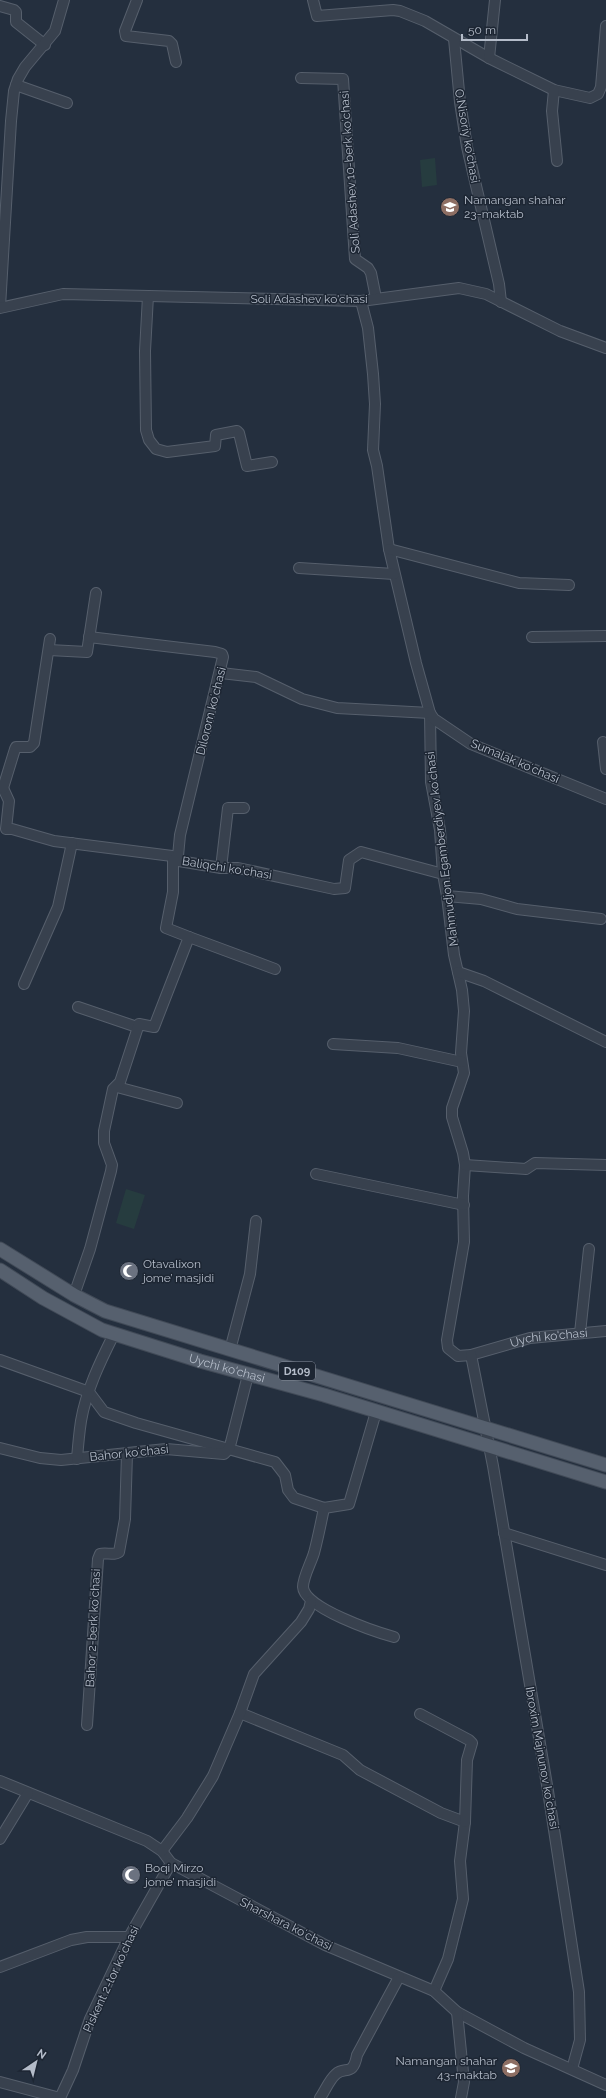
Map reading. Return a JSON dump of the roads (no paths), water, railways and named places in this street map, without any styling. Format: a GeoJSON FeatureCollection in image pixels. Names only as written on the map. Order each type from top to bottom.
{"type":"FeatureCollection","features":[{"type":"Feature","properties":{"kind":"main road","name":"Uychi ko'chasi"},"geometry":{"type":"LineString","coordinates":[[0,1249],[74,1295],[105,1311],[606,1465]]}},
{"type":"Feature","properties":{"kind":"main road","name":"Uychi ko'chasi"},"geometry":{"type":"LineString","coordinates":[[0,1270],[72,1315],[102,1330],[248,1375],[324,1395],[606,1482]]}},
{"type":"Feature","properties":{"kind":"street"},"geometry":{"type":"LineString","coordinates":[[0,308],[11,121],[16,84],[25,66],[55,31],[64,0]]}},
{"type":"Feature","properties":{"kind":"street"},"geometry":{"type":"LineString","coordinates":[[136,0],[125,31],[126,36],[169,41],[172,44],[176,62]]}},
{"type":"Feature","properties":{"kind":"street"},"geometry":{"type":"LineString","coordinates":[[312,0],[317,16],[393,5],[489,58],[554,90],[593,97],[598,94],[601,87],[605,55],[606,26]]}},
{"type":"Feature","properties":{"kind":"street"},"geometry":{"type":"LineString","coordinates":[[489,58],[495,0]]}},
{"type":"Feature","properties":{"kind":"street"},"geometry":{"type":"LineString","coordinates":[[0,6],[14,10],[16,12],[16,22],[44,45]]}},
{"type":"Feature","properties":{"kind":"street","name":"O.Nisoriy ko'chasi"},"geometry":{"type":"LineString","coordinates":[[454,39],[460,102],[468,147],[500,284],[501,302]]}},
{"type":"Feature","properties":{"kind":"street","name":"Soli Adashev 10-berk koʻchasi"},"geometry":{"type":"LineString","coordinates":[[301,78],[343,80],[355,259],[368,268],[371,273],[376,298]]}},
{"type":"Feature","properties":{"kind":"street"},"geometry":{"type":"LineString","coordinates":[[16,84],[67,103]]}},
{"type":"Feature","properties":{"kind":"street"},"geometry":{"type":"LineString","coordinates":[[554,90],[552,111],[557,161]]}},
{"type":"Feature","properties":{"kind":"street","name":"Soli Adashev ko'chasi"},"geometry":{"type":"LineString","coordinates":[[0,308],[63,294],[361,301],[459,288],[486,294],[560,331],[606,348]]}},
{"type":"Feature","properties":{"kind":"street"},"geometry":{"type":"LineString","coordinates":[[148,296],[145,351],[146,430],[154,446],[161,452],[215,446],[216,435],[237,431],[239,433],[247,466],[272,462]]}},
{"type":"Feature","properties":{"kind":"street","name":"Mahmudjon Egamberdiyev koʻchasi"},"geometry":{"type":"LineString","coordinates":[[361,301],[365,313],[373,374],[375,404],[373,450],[377,466],[394,574],[430,713],[432,782],[440,830],[443,874],[451,936],[462,990],[464,1011],[462,1062],[464,1073],[452,1108],[452,1117],[463,1153],[465,1165],[464,1242],[447,1340],[448,1348],[458,1356],[471,1355]]}},
{"type":"Feature","properties":{"kind":"street"},"geometry":{"type":"LineString","coordinates":[[389,549],[519,583],[569,584]]}},
{"type":"Feature","properties":{"kind":"street"},"geometry":{"type":"LineString","coordinates":[[299,568],[394,574]]}},
{"type":"Feature","properties":{"kind":"street"},"geometry":{"type":"LineString","coordinates":[[49,650],[87,652],[96,593]]}},
{"type":"Feature","properties":{"kind":"street","name":"Dilorom koʻchasi"},"geometry":{"type":"LineString","coordinates":[[89,636],[221,653],[223,656],[221,673],[180,835],[178,856],[175,858],[172,873],[173,892],[166,928],[189,937]]}},
{"type":"Feature","properties":{"kind":"street"},"geometry":{"type":"LineString","coordinates":[[532,637],[606,636]]}},
{"type":"Feature","properties":{"kind":"street"},"geometry":{"type":"LineString","coordinates":[[2,787],[14,749],[16,747],[30,747],[34,743],[50,639]]}},
{"type":"Feature","properties":{"kind":"street"},"geometry":{"type":"LineString","coordinates":[[221,673],[256,676],[302,699],[337,708],[430,713]]}},
{"type":"Feature","properties":{"kind":"street","name":"Sumalak koʻchasi"},"geometry":{"type":"LineString","coordinates":[[430,713],[434,719],[471,744],[606,799]]}},
{"type":"Feature","properties":{"kind":"street"},"geometry":{"type":"LineString","coordinates":[[603,742],[606,769]]}},
{"type":"Feature","properties":{"kind":"street","name":"Baliqchi koʻchasi"},"geometry":{"type":"LineString","coordinates":[[2,787],[9,801],[6,829],[12,829],[54,841],[172,856],[179,861],[221,868],[238,868],[334,888],[344,888],[346,886],[349,860],[361,852],[443,874]]}},
{"type":"Feature","properties":{"kind":"street"},"geometry":{"type":"LineString","coordinates":[[221,868],[228,808],[244,808]]}},
{"type":"Feature","properties":{"kind":"street"},"geometry":{"type":"LineString","coordinates":[[24,984],[58,907],[72,843]]}},
{"type":"Feature","properties":{"kind":"street"},"geometry":{"type":"LineString","coordinates":[[447,896],[481,899],[517,909],[600,919]]}},
{"type":"Feature","properties":{"kind":"street"},"geometry":{"type":"LineString","coordinates":[[74,1295],[90,1249],[112,1171],[112,1166],[104,1143],[104,1131],[113,1089],[117,1087],[120,1082],[137,1027],[139,1024],[154,1027],[189,937],[275,969]]}},
{"type":"Feature","properties":{"kind":"street"},"geometry":{"type":"LineString","coordinates":[[458,972],[484,981],[606,1042]]}},
{"type":"Feature","properties":{"kind":"street"},"geometry":{"type":"LineString","coordinates":[[78,1007],[137,1027]]}},
{"type":"Feature","properties":{"kind":"street"},"geometry":{"type":"LineString","coordinates":[[333,1044],[398,1048],[462,1062]]}},
{"type":"Feature","properties":{"kind":"street"},"geometry":{"type":"LineString","coordinates":[[117,1087],[177,1103]]}},
{"type":"Feature","properties":{"kind":"street"},"geometry":{"type":"LineString","coordinates":[[465,1165],[526,1169],[535,1163],[606,1165]]}},
{"type":"Feature","properties":{"kind":"street"},"geometry":{"type":"LineString","coordinates":[[316,1174],[464,1205]]}},
{"type":"Feature","properties":{"kind":"street"},"geometry":{"type":"LineString","coordinates":[[230,1350],[250,1274],[256,1220]]}},
{"type":"Feature","properties":{"kind":"street"},"geometry":{"type":"LineString","coordinates":[[580,1333],[589,1249]]}},
{"type":"Feature","properties":{"kind":"street","name":"Uychi ko'chasi"},"geometry":{"type":"LineString","coordinates":[[471,1355],[530,1338],[606,1331]]}},
{"type":"Feature","properties":{"kind":"street"},"geometry":{"type":"LineString","coordinates":[[77,1459],[81,1421],[89,1392],[97,1367],[114,1334]]}},
{"type":"Feature","properties":{"kind":"street"},"geometry":{"type":"LineString","coordinates":[[471,1355],[489,1447]]}},
{"type":"Feature","properties":{"kind":"street"},"geometry":{"type":"LineString","coordinates":[[0,1360],[89,1392],[104,1412],[136,1424],[275,1462],[285,1475],[288,1490],[294,1498],[324,1508],[350,1504],[376,1412]]}},
{"type":"Feature","properties":{"kind":"street"},"geometry":{"type":"LineString","coordinates":[[229,1449],[248,1375]]}},
{"type":"Feature","properties":{"kind":"street","name":"Ibroxim Majnunov koʻchasi"},"geometry":{"type":"LineString","coordinates":[[489,1447],[548,1791],[578,1992],[580,2040],[572,2069]]}},
{"type":"Feature","properties":{"kind":"street","name":"Bahor koʻchasi"},"geometry":{"type":"LineString","coordinates":[[0,1448],[40,1458],[77,1459],[166,1449],[182,1449],[219,1455],[224,1454],[229,1449]]}},
{"type":"Feature","properties":{"kind":"street","name":"Bahor 2-berk koʻchasi"},"geometry":{"type":"LineString","coordinates":[[87,1725],[98,1559],[100,1554],[116,1554],[119,1552],[125,1519],[127,1454]]}},
{"type":"Feature","properties":{"kind":"street"},"geometry":{"type":"LineString","coordinates":[[324,1508],[314,1551],[304,1584],[304,1591],[310,1601],[352,1621],[394,1637]]}},
{"type":"Feature","properties":{"kind":"street"},"geometry":{"type":"LineString","coordinates":[[504,1533],[606,1565]]}},
{"type":"Feature","properties":{"kind":"street"},"geometry":{"type":"LineString","coordinates":[[162,1851],[187,1818],[213,1776],[240,1713],[254,1674],[301,1622],[309,1609],[310,1601]]}},
{"type":"Feature","properties":{"kind":"street"},"geometry":{"type":"LineString","coordinates":[[240,1713],[342,1756],[360,1770],[441,1813],[465,1822]]}},
{"type":"Feature","properties":{"kind":"street"},"geometry":{"type":"LineString","coordinates":[[420,1714],[469,1740],[472,1744],[467,1760],[465,1822],[460,1861],[463,1899],[448,1959],[434,1991]]}},
{"type":"Feature","properties":{"kind":"street","name":"Sharshara koʻchasi"},"geometry":{"type":"LineString","coordinates":[[0,1781],[138,1837],[162,1851],[171,1863],[325,1945],[434,1991],[457,2012],[524,2048],[606,2086]]}},
{"type":"Feature","properties":{"kind":"street"},"geometry":{"type":"LineString","coordinates":[[0,1839],[28,1793]]}},
{"type":"Feature","properties":{"kind":"street","name":"Piskent 2-tor koʻchasi"},"geometry":{"type":"LineString","coordinates":[[60,2098],[73,2070],[90,2019],[129,1937],[171,1863]]}},
{"type":"Feature","properties":{"kind":"street"},"geometry":{"type":"LineString","coordinates":[[0,1967],[71,1940],[87,1937],[129,1937]]}},
{"type":"Feature","properties":{"kind":"street"},"geometry":{"type":"LineString","coordinates":[[320,2098],[336,2074],[348,2070],[354,2065],[399,1977]]}},
{"type":"Feature","properties":{"kind":"street"},"geometry":{"type":"LineString","coordinates":[[457,2012],[464,2082],[461,2098]]}},
{"type":"Feature","properties":{"kind":"street"},"geometry":{"type":"LineString","coordinates":[[0,2082],[60,2098]]}},
{"type":"Feature","properties":{"kind":"place","name":"Namangan shahar 23-maktab"},"geometry":{"type":"Point","coordinates":[450,207]}},
{"type":"Feature","properties":{"kind":"place","name":"Otavalixon jome’ masjidi"},"geometry":{"type":"Point","coordinates":[129,1271]}},
{"type":"Feature","properties":{"kind":"place","name":"Boqi Mirzo jome’ masjidi"},"geometry":{"type":"Point","coordinates":[131,1875]}},
{"type":"Feature","properties":{"kind":"place","name":"Namangan shahar 43-maktab"},"geometry":{"type":"Point","coordinates":[511,2068]}}]}
